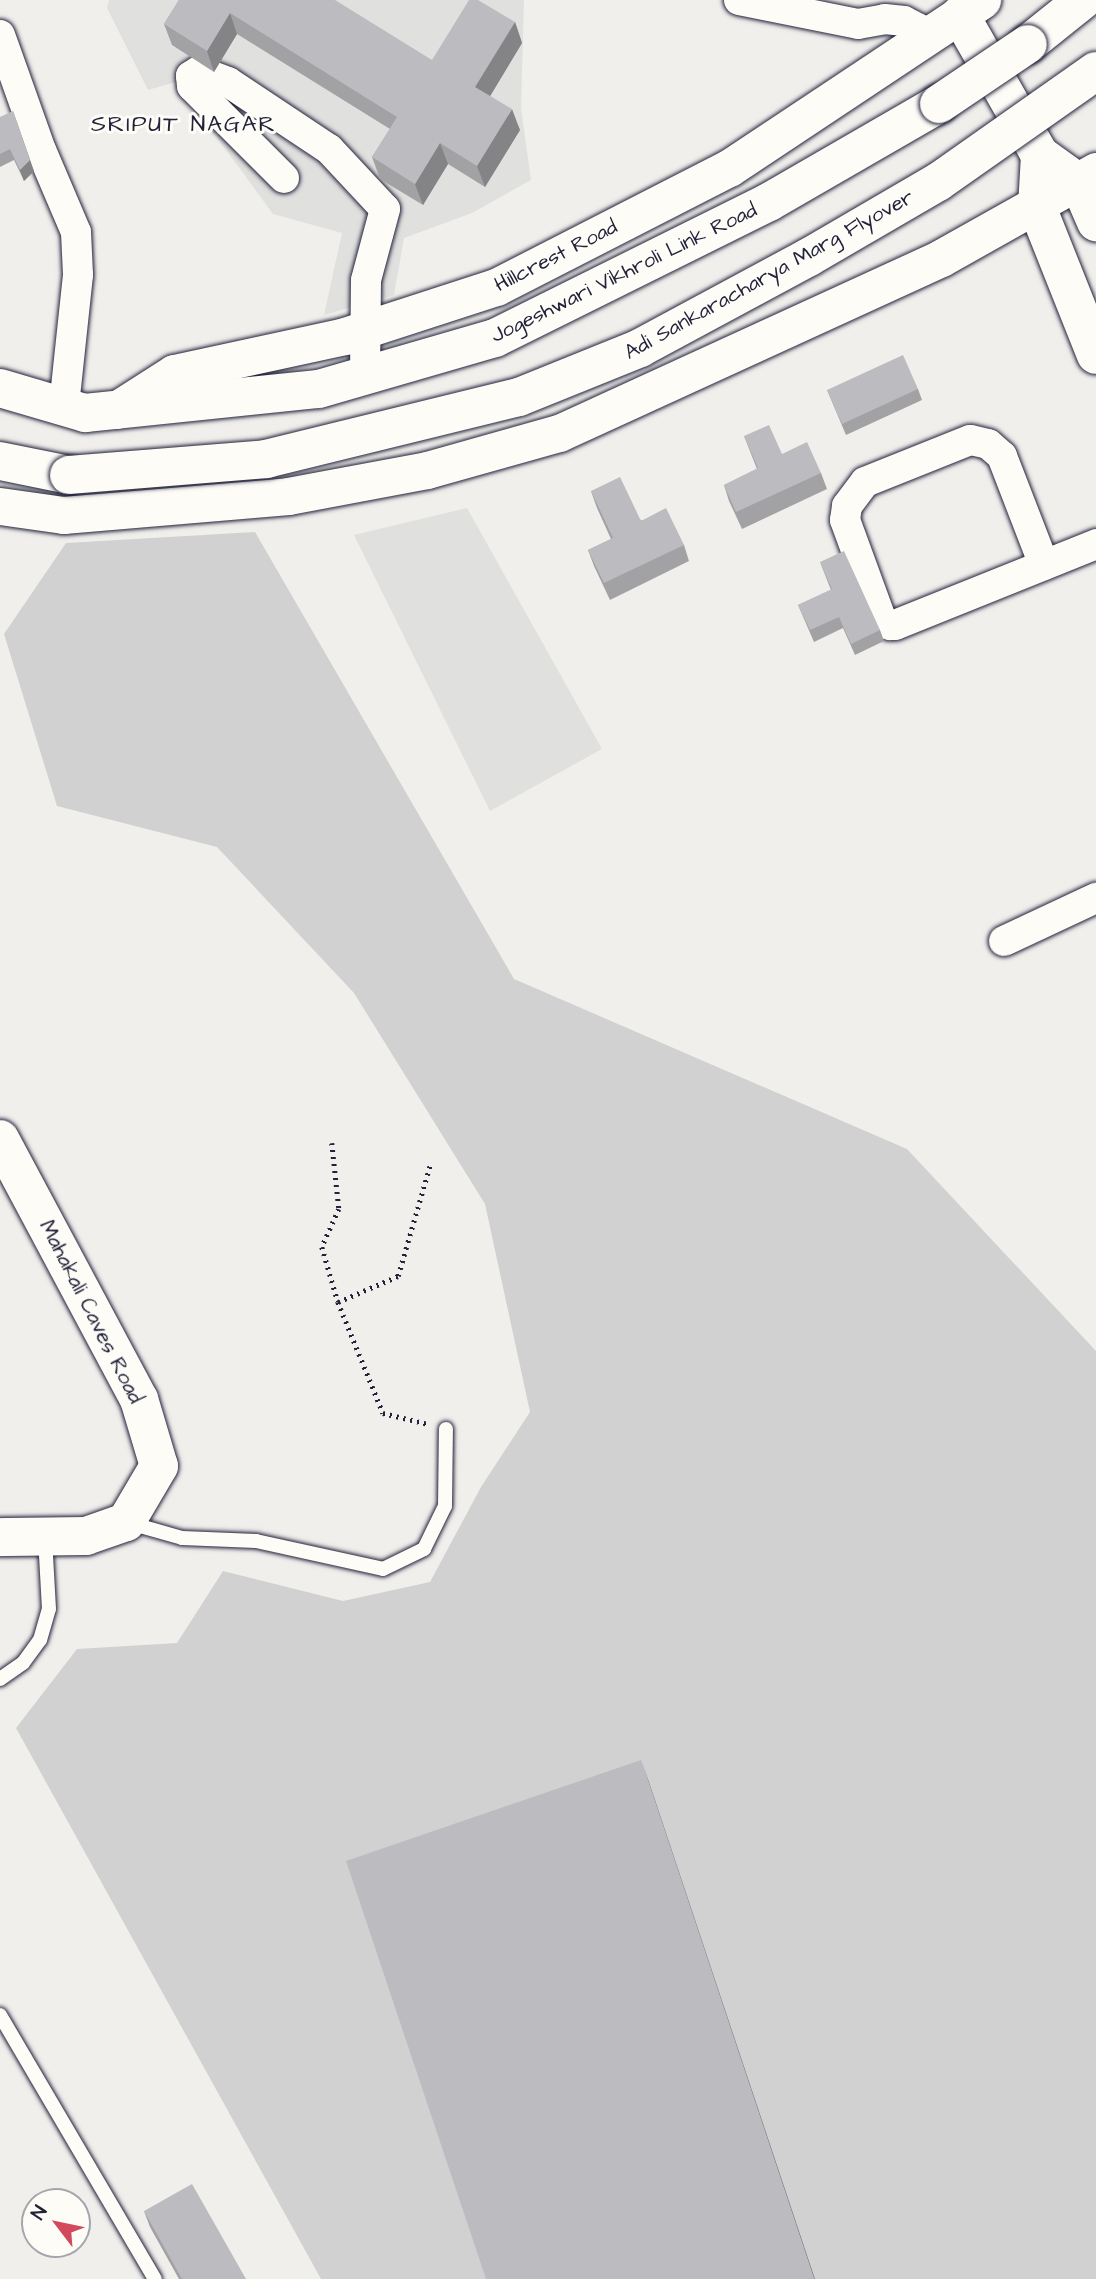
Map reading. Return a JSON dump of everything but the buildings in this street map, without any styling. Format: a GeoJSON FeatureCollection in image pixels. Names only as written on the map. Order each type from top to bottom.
{"type":"FeatureCollection","features":[{"type":"Feature","properties":{"kind":"main road","name":"Jogeshwari Vikhroli Link Road"},"geometry":{"type":"LineString","coordinates":[[0,388],[85,413],[319,390],[495,338],[768,202],[939,104],[1028,44],[1083,0]]}},
{"type":"Feature","properties":{"kind":"main road"},"geometry":{"type":"LineString","coordinates":[[958,17],[1040,155],[1037,206],[1096,355]]}},
{"type":"Feature","properties":{"kind":"main road","name":"Adi Sankaracharya Marg Flyover"},"geometry":{"type":"LineString","coordinates":[[0,461],[69,475],[266,459],[519,397],[640,348],[809,257],[938,182],[1096,71]]}},
{"type":"Feature","properties":{"kind":"main road"},"geometry":{"type":"LineString","coordinates":[[1040,155],[1088,177],[1096,222]]}},
{"type":"Feature","properties":{"kind":"main road","name":"Mahakali Caves Road"},"geometry":{"type":"LineString","coordinates":[[0,1139],[139,1399],[159,1466],[126,1522]]}},
{"type":"Feature","properties":{"kind":"main road"},"geometry":{"type":"LineString","coordinates":[[0,1538],[86,1536],[126,1522]]}},
{"type":"Feature","properties":{"kind":"street"},"geometry":{"type":"LineString","coordinates":[[739,0],[858,24],[885,19],[904,21],[958,17]]}},
{"type":"Feature","properties":{"kind":"street","name":"Hillcrest Road"},"geometry":{"type":"LineString","coordinates":[[116,410],[174,373],[366,329],[496,288],[717,174],[958,17]]}},
{"type":"Feature","properties":{"kind":"street"},"geometry":{"type":"LineString","coordinates":[[0,35],[41,150],[76,232],[78,275],[64,407]]}},
{"type":"Feature","properties":{"kind":"street"},"geometry":{"type":"LineString","coordinates":[[284,178],[191,86],[191,76],[199,71],[228,82],[329,149],[385,209],[366,280],[365,376]]}},
{"type":"Feature","properties":{"kind":"street"},"geometry":{"type":"LineString","coordinates":[[0,506],[63,516],[288,496],[427,470],[559,433],[941,258],[1088,177]]}},
{"type":"Feature","properties":{"kind":"street"},"geometry":{"type":"LineString","coordinates":[[1044,565],[1002,456],[988,444],[970,440],[864,482],[847,506],[845,520],[882,621],[890,625],[1044,565],[1096,544]]}},
{"type":"Feature","properties":{"kind":"street"},"geometry":{"type":"LineString","coordinates":[[1004,941],[1096,898]]}},
{"type":"Feature","properties":{"kind":"lane"},"geometry":{"type":"LineString","coordinates":[[126,1522],[181,1538],[256,1541],[383,1569],[424,1549],[445,1506],[446,1429]]}},
{"type":"Feature","properties":{"kind":"lane"},"geometry":{"type":"LineString","coordinates":[[0,1679],[23,1663],[40,1640],[49,1609],[45,1537]]}},
{"type":"Feature","properties":{"kind":"lane"},"geometry":{"type":"LineString","coordinates":[[0,2015],[155,2279]]}},
{"type":"Feature","properties":{"kind":"path"},"geometry":{"type":"LineString","coordinates":[[332,1143],[339,1209],[322,1247],[338,1302],[383,1413],[446,1429]]}},
{"type":"Feature","properties":{"kind":"path"},"geometry":{"type":"LineString","coordinates":[[338,1302],[398,1276],[430,1165]]}},
{"type":"Feature","properties":{"kind":"shaded area"},"geometry":{"type":"Polygon","coordinates":[[[109,0],[524,0],[521,108],[531,180],[472,213],[404,238],[394,295],[324,315],[342,233],[273,214],[176,82],[148,90],[107,8],[109,0]]]}},
{"type":"Feature","properties":{"kind":"shaded area"},"geometry":{"type":"Polygon","coordinates":[[[467,508],[602,749],[490,811],[354,535],[467,508]]]}},
{"type":"Feature","properties":{"kind":"shaded area"},"geometry":{"type":"Polygon","coordinates":[[[255,532],[514,979],[907,1149],[1096,1351],[1096,2279],[321,2279],[16,1728],[77,1649],[177,1643],[223,1571],[343,1601],[430,1582],[481,1487],[530,1412],[485,1204],[354,993],[217,847],[57,806],[4,634],[66,543],[255,532]]]}},
{"type":"Feature","properties":{"kind":"district","name":"SRIPUT NAGAR"},"geometry":{"type":"Point","coordinates":[184,124]}}]}
